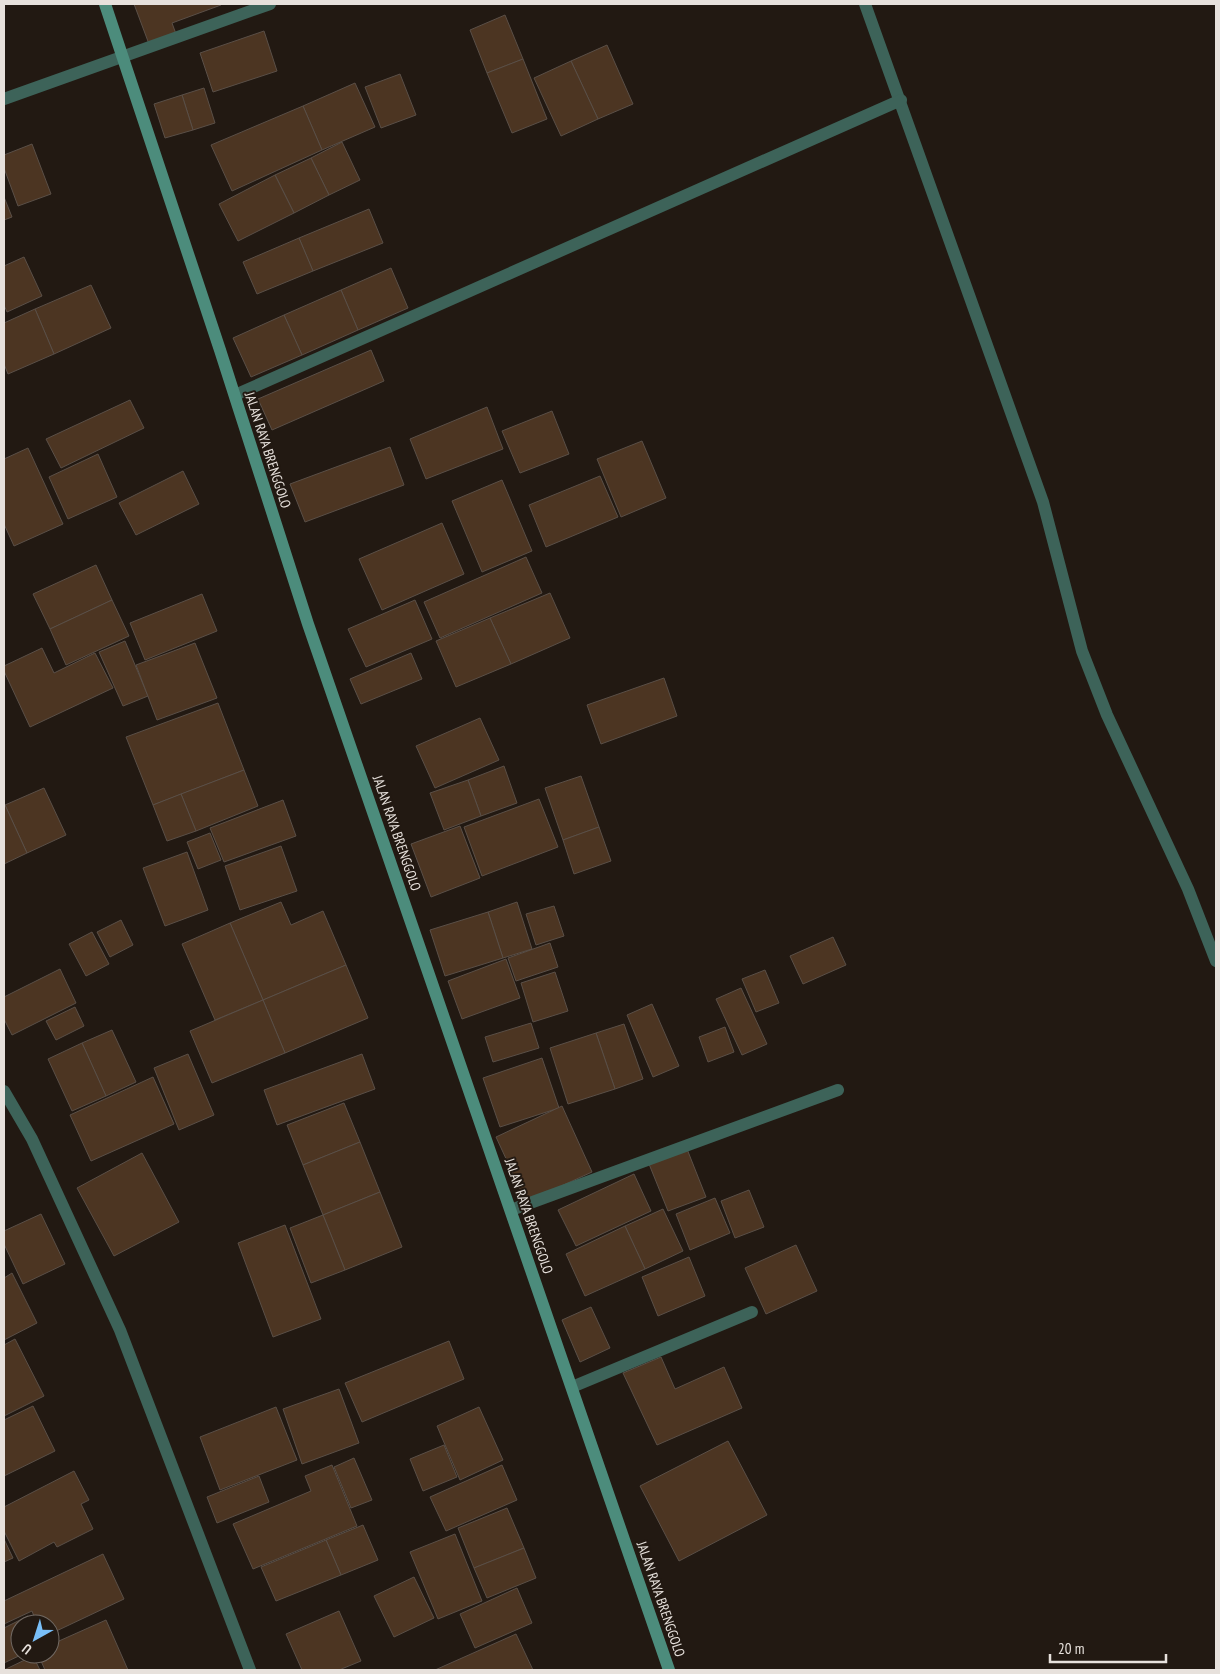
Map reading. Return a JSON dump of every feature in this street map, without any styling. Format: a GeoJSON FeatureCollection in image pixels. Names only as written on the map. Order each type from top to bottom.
{"type":"FeatureCollection","features":[{"type":"Feature","properties":{"kind":"main road","name":"JALAN RAYA BRENGGOLO"},"geometry":{"type":"LineString","coordinates":[[105,4],[235,395],[308,624],[669,1670]]}},
{"type":"Feature","properties":{"kind":"street"},"geometry":{"type":"LineString","coordinates":[[4,99],[270,4]]}},
{"type":"Feature","properties":{"kind":"street"},"geometry":{"type":"LineString","coordinates":[[865,4],[1043,502],[1082,651],[1107,715],[1188,889],[1216,961]]}},
{"type":"Feature","properties":{"kind":"street"},"geometry":{"type":"LineString","coordinates":[[235,395],[900,100]]}},
{"type":"Feature","properties":{"kind":"street"},"geometry":{"type":"LineString","coordinates":[[511,1210],[838,1090]]}},
{"type":"Feature","properties":{"kind":"street"},"geometry":{"type":"LineString","coordinates":[[4,1091],[32,1139],[120,1330],[250,1670]]}},
{"type":"Feature","properties":{"kind":"street"},"geometry":{"type":"LineString","coordinates":[[572,1388],[752,1312]]}},
{"type":"Feature","properties":{"kind":"building"},"geometry":{"type":"Polygon","coordinates":[[[134,4],[221,5],[172,23],[176,34],[149,44],[134,4]]]}},
{"type":"Feature","properties":{"kind":"building"},"geometry":{"type":"Polygon","coordinates":[[[505,15],[523,59],[487,73],[470,30],[505,15]]]}},
{"type":"Feature","properties":{"kind":"building"},"geometry":{"type":"Polygon","coordinates":[[[264,31],[277,71],[213,92],[200,53],[264,31]]]}},
{"type":"Feature","properties":{"kind":"building"},"geometry":{"type":"Polygon","coordinates":[[[607,45],[633,104],[598,119],[571,61],[607,45]]]}},
{"type":"Feature","properties":{"kind":"building"},"geometry":{"type":"Polygon","coordinates":[[[523,59],[547,119],[512,133],[487,73],[523,59]]]}},
{"type":"Feature","properties":{"kind":"building"},"geometry":{"type":"Polygon","coordinates":[[[571,61],[598,119],[561,136],[534,78],[571,61]]]}},
{"type":"Feature","properties":{"kind":"building"},"geometry":{"type":"Polygon","coordinates":[[[400,74],[416,115],[381,128],[365,87],[400,74]]]}},
{"type":"Feature","properties":{"kind":"building"},"geometry":{"type":"Polygon","coordinates":[[[355,83],[375,127],[322,150],[303,106],[355,83]]]}},
{"type":"Feature","properties":{"kind":"building"},"geometry":{"type":"Polygon","coordinates":[[[204,88],[215,123],[193,130],[182,95],[204,88]]]}},
{"type":"Feature","properties":{"kind":"building"},"geometry":{"type":"Polygon","coordinates":[[[182,95],[193,130],[165,138],[154,104],[182,95]]]}},
{"type":"Feature","properties":{"kind":"building"},"geometry":{"type":"Polygon","coordinates":[[[303,106],[322,150],[232,191],[211,145],[303,106]]]}},
{"type":"Feature","properties":{"kind":"building"},"geometry":{"type":"Polygon","coordinates":[[[342,142],[360,180],[329,195],[311,158],[342,142]]]}},
{"type":"Feature","properties":{"kind":"building"},"geometry":{"type":"Polygon","coordinates":[[[32,144],[51,194],[18,206],[4,168],[4,155],[32,144]]]}},
{"type":"Feature","properties":{"kind":"building"},"geometry":{"type":"Polygon","coordinates":[[[311,158],[329,195],[294,213],[275,175],[311,158]]]}},
{"type":"Feature","properties":{"kind":"building"},"geometry":{"type":"Polygon","coordinates":[[[275,175],[294,213],[238,241],[219,204],[275,175]]]}},
{"type":"Feature","properties":{"kind":"building"},"geometry":{"type":"Polygon","coordinates":[[[4,197],[12,217],[4,220],[4,197]]]}},
{"type":"Feature","properties":{"kind":"building"},"geometry":{"type":"Polygon","coordinates":[[[369,209],[383,243],[313,271],[299,238],[369,209]]]}},
{"type":"Feature","properties":{"kind":"building"},"geometry":{"type":"Polygon","coordinates":[[[299,238],[313,271],[257,294],[243,262],[299,238]]]}},
{"type":"Feature","properties":{"kind":"building"},"geometry":{"type":"Polygon","coordinates":[[[24,257],[42,296],[7,312],[4,305],[4,266],[24,257]]]}},
{"type":"Feature","properties":{"kind":"building"},"geometry":{"type":"Polygon","coordinates":[[[391,268],[408,308],[358,330],[341,290],[391,268]]]}},
{"type":"Feature","properties":{"kind":"building"},"geometry":{"type":"Polygon","coordinates":[[[91,285],[111,328],[54,354],[35,309],[91,285]]]}},
{"type":"Feature","properties":{"kind":"building"},"geometry":{"type":"Polygon","coordinates":[[[341,290],[358,330],[302,355],[284,315],[341,290]]]}},
{"type":"Feature","properties":{"kind":"building"},"geometry":{"type":"Polygon","coordinates":[[[35,309],[54,354],[8,374],[4,364],[4,323],[35,309]]]}},
{"type":"Feature","properties":{"kind":"building"},"geometry":{"type":"Polygon","coordinates":[[[284,315],[302,355],[251,377],[233,338],[284,315]]]}},
{"type":"Feature","properties":{"kind":"building"},"geometry":{"type":"Polygon","coordinates":[[[371,350],[384,381],[272,430],[258,399],[371,350]]]}},
{"type":"Feature","properties":{"kind":"building"},"geometry":{"type":"Polygon","coordinates":[[[130,400],[144,428],[61,468],[46,439],[130,400]]]}},
{"type":"Feature","properties":{"kind":"building"},"geometry":{"type":"Polygon","coordinates":[[[487,407],[503,449],[426,479],[410,439],[487,407]]]}},
{"type":"Feature","properties":{"kind":"building"},"geometry":{"type":"Polygon","coordinates":[[[552,411],[569,454],[520,473],[502,431],[552,411]]]}},
{"type":"Feature","properties":{"kind":"building"},"geometry":{"type":"Polygon","coordinates":[[[642,441],[666,498],[621,517],[597,459],[642,441]]]}},
{"type":"Feature","properties":{"kind":"building"},"geometry":{"type":"Polygon","coordinates":[[[390,447],[404,485],[305,522],[290,484],[390,447]]]}},
{"type":"Feature","properties":{"kind":"building"},"geometry":{"type":"Polygon","coordinates":[[[28,448],[63,524],[14,546],[4,524],[4,459],[28,448]]]}},
{"type":"Feature","properties":{"kind":"building"},"geometry":{"type":"Polygon","coordinates":[[[98,454],[117,497],[68,519],[49,477],[98,454]]]}},
{"type":"Feature","properties":{"kind":"building"},"geometry":{"type":"Polygon","coordinates":[[[183,471],[199,504],[136,535],[119,503],[183,471]]]}},
{"type":"Feature","properties":{"kind":"building"},"geometry":{"type":"Polygon","coordinates":[[[600,476],[618,517],[546,547],[529,505],[600,476]]]}},
{"type":"Feature","properties":{"kind":"building"},"geometry":{"type":"Polygon","coordinates":[[[502,480],[532,551],[482,572],[452,501],[502,480]]]}},
{"type":"Feature","properties":{"kind":"building"},"geometry":{"type":"Polygon","coordinates":[[[442,523],[464,574],[382,610],[359,559],[442,523]]]}},
{"type":"Feature","properties":{"kind":"building"},"geometry":{"type":"Polygon","coordinates":[[[526,557],[542,593],[440,638],[424,602],[526,557]]]}},
{"type":"Feature","properties":{"kind":"building"},"geometry":{"type":"Polygon","coordinates":[[[96,565],[112,600],[50,629],[33,594],[96,565]]]}},
{"type":"Feature","properties":{"kind":"building"},"geometry":{"type":"Polygon","coordinates":[[[550,593],[570,638],[511,664],[490,618],[550,593]]]}},
{"type":"Feature","properties":{"kind":"building"},"geometry":{"type":"Polygon","coordinates":[[[202,594],[217,631],[145,660],[130,623],[202,594]]]}},
{"type":"Feature","properties":{"kind":"building"},"geometry":{"type":"Polygon","coordinates":[[[112,600],[129,636],[66,665],[50,629],[112,600]]]}},
{"type":"Feature","properties":{"kind":"building"},"geometry":{"type":"Polygon","coordinates":[[[415,600],[432,639],[366,667],[348,629],[415,600]]]}},
{"type":"Feature","properties":{"kind":"building"},"geometry":{"type":"Polygon","coordinates":[[[490,618],[511,664],[456,687],[436,641],[490,618]]]}},
{"type":"Feature","properties":{"kind":"building"},"geometry":{"type":"Polygon","coordinates":[[[125,641],[148,696],[123,706],[99,652],[125,641]]]}},
{"type":"Feature","properties":{"kind":"building"},"geometry":{"type":"Polygon","coordinates":[[[195,643],[217,698],[157,720],[136,665],[195,643]]]}},
{"type":"Feature","properties":{"kind":"building"},"geometry":{"type":"Polygon","coordinates":[[[42,648],[54,673],[95,653],[113,688],[30,727],[4,671],[4,666],[42,648]]]}},
{"type":"Feature","properties":{"kind":"building"},"geometry":{"type":"Polygon","coordinates":[[[411,653],[422,679],[361,704],[350,679],[411,653]]]}},
{"type":"Feature","properties":{"kind":"building"},"geometry":{"type":"Polygon","coordinates":[[[664,678],[677,716],[601,744],[587,705],[664,678]]]}},
{"type":"Feature","properties":{"kind":"building"},"geometry":{"type":"Polygon","coordinates":[[[218,703],[244,770],[153,805],[126,737],[218,703]]]}},
{"type":"Feature","properties":{"kind":"building"},"geometry":{"type":"Polygon","coordinates":[[[480,718],[499,760],[435,788],[416,746],[480,718]]]}},
{"type":"Feature","properties":{"kind":"building"},"geometry":{"type":"Polygon","coordinates":[[[504,766],[517,803],[481,816],[468,780],[504,766]]]}},
{"type":"Feature","properties":{"kind":"building"},"geometry":{"type":"Polygon","coordinates":[[[244,770],[258,806],[196,831],[181,794],[244,770]]]}},
{"type":"Feature","properties":{"kind":"building"},"geometry":{"type":"Polygon","coordinates":[[[581,776],[599,827],[563,840],[545,788],[581,776]]]}},
{"type":"Feature","properties":{"kind":"building"},"geometry":{"type":"Polygon","coordinates":[[[468,780],[481,816],[444,830],[430,793],[468,780]]]}},
{"type":"Feature","properties":{"kind":"building"},"geometry":{"type":"Polygon","coordinates":[[[44,788],[66,835],[27,853],[5,805],[44,788]]]}},
{"type":"Feature","properties":{"kind":"building"},"geometry":{"type":"Polygon","coordinates":[[[181,794],[196,831],[167,841],[153,805],[181,794]]]}},
{"type":"Feature","properties":{"kind":"building"},"geometry":{"type":"Polygon","coordinates":[[[539,799],[558,847],[482,876],[464,827],[539,799]]]}},
{"type":"Feature","properties":{"kind":"building"},"geometry":{"type":"Polygon","coordinates":[[[283,800],[296,836],[224,862],[210,828],[283,800]]]}},
{"type":"Feature","properties":{"kind":"building"},"geometry":{"type":"Polygon","coordinates":[[[4,806],[27,853],[4,864],[4,806]]]}},
{"type":"Feature","properties":{"kind":"building"},"geometry":{"type":"Polygon","coordinates":[[[460,826],[480,878],[431,897],[411,844],[460,826]]]}},
{"type":"Feature","properties":{"kind":"building"},"geometry":{"type":"Polygon","coordinates":[[[599,827],[611,861],[574,874],[563,840],[599,827]]]}},
{"type":"Feature","properties":{"kind":"building"},"geometry":{"type":"Polygon","coordinates":[[[210,833],[221,860],[198,869],[187,842],[210,833]]]}},
{"type":"Feature","properties":{"kind":"building"},"geometry":{"type":"Polygon","coordinates":[[[281,846],[297,891],[240,910],[225,866],[281,846]]]}},
{"type":"Feature","properties":{"kind":"building"},"geometry":{"type":"Polygon","coordinates":[[[187,852],[208,910],[165,926],[143,868],[187,852]]]}},
{"type":"Feature","properties":{"kind":"building"},"geometry":{"type":"Polygon","coordinates":[[[281,902],[291,925],[323,911],[346,965],[263,1000],[230,923],[281,902]]]}},
{"type":"Feature","properties":{"kind":"building"},"geometry":{"type":"Polygon","coordinates":[[[517,902],[532,949],[503,958],[488,912],[517,902]]]}},
{"type":"Feature","properties":{"kind":"building"},"geometry":{"type":"Polygon","coordinates":[[[554,906],[564,936],[536,945],[526,914],[554,906]]]}},
{"type":"Feature","properties":{"kind":"building"},"geometry":{"type":"Polygon","coordinates":[[[488,912],[503,958],[445,976],[430,930],[488,912]]]}},
{"type":"Feature","properties":{"kind":"building"},"geometry":{"type":"Polygon","coordinates":[[[121,920],[133,945],[110,957],[97,932],[121,920]]]}},
{"type":"Feature","properties":{"kind":"building"},"geometry":{"type":"Polygon","coordinates":[[[230,923],[263,1000],[215,1020],[182,944],[230,923]]]}},
{"type":"Feature","properties":{"kind":"building"},"geometry":{"type":"Polygon","coordinates":[[[92,932],[109,964],[86,976],[69,944],[92,932]]]}},
{"type":"Feature","properties":{"kind":"building"},"geometry":{"type":"Polygon","coordinates":[[[833,937],[846,965],[803,984],[790,956],[833,937]]]}},
{"type":"Feature","properties":{"kind":"building"},"geometry":{"type":"Polygon","coordinates":[[[550,943],[558,967],[516,981],[508,958],[550,943]]]}},
{"type":"Feature","properties":{"kind":"building"},"geometry":{"type":"Polygon","coordinates":[[[506,959],[520,998],[462,1019],[448,981],[506,959]]]}},
{"type":"Feature","properties":{"kind":"building"},"geometry":{"type":"Polygon","coordinates":[[[346,965],[368,1018],[285,1053],[263,1000],[346,965]]]}},
{"type":"Feature","properties":{"kind":"building"},"geometry":{"type":"Polygon","coordinates":[[[60,969],[76,1003],[12,1035],[4,1019],[4,997],[60,969]]]}},
{"type":"Feature","properties":{"kind":"building"},"geometry":{"type":"Polygon","coordinates":[[[765,970],[779,1003],[756,1012],[742,979],[765,970]]]}},
{"type":"Feature","properties":{"kind":"building"},"geometry":{"type":"Polygon","coordinates":[[[555,972],[568,1011],[533,1022],[521,983],[555,972]]]}},
{"type":"Feature","properties":{"kind":"building"},"geometry":{"type":"Polygon","coordinates":[[[741,988],[767,1044],[742,1055],[716,999],[741,988]]]}},
{"type":"Feature","properties":{"kind":"building"},"geometry":{"type":"Polygon","coordinates":[[[263,1000],[285,1053],[212,1083],[190,1031],[263,1000]]]}},
{"type":"Feature","properties":{"kind":"building"},"geometry":{"type":"Polygon","coordinates":[[[652,1004],[679,1066],[653,1077],[627,1015],[652,1004]]]}},
{"type":"Feature","properties":{"kind":"building"},"geometry":{"type":"Polygon","coordinates":[[[75,1007],[84,1026],[56,1040],[46,1021],[75,1007]]]}},
{"type":"Feature","properties":{"kind":"building"},"geometry":{"type":"Polygon","coordinates":[[[531,1023],[539,1048],[493,1062],[485,1037],[531,1023]]]}},
{"type":"Feature","properties":{"kind":"building"},"geometry":{"type":"Polygon","coordinates":[[[624,1024],[643,1079],[615,1089],[596,1033],[624,1024]]]}},
{"type":"Feature","properties":{"kind":"building"},"geometry":{"type":"Polygon","coordinates":[[[725,1027],[734,1052],[708,1062],[699,1037],[725,1027]]]}},
{"type":"Feature","properties":{"kind":"building"},"geometry":{"type":"Polygon","coordinates":[[[112,1030],[136,1082],[106,1096],[82,1043],[112,1030]]]}},
{"type":"Feature","properties":{"kind":"building"},"geometry":{"type":"Polygon","coordinates":[[[596,1033],[615,1089],[568,1104],[550,1048],[596,1033]]]}},
{"type":"Feature","properties":{"kind":"building"},"geometry":{"type":"Polygon","coordinates":[[[82,1043],[106,1096],[72,1111],[48,1059],[82,1043]]]}},
{"type":"Feature","properties":{"kind":"building"},"geometry":{"type":"Polygon","coordinates":[[[188,1054],[214,1115],[179,1130],[154,1068],[188,1054]]]}},
{"type":"Feature","properties":{"kind":"building"},"geometry":{"type":"Polygon","coordinates":[[[362,1054],[375,1089],[277,1125],[264,1090],[362,1054]]]}},
{"type":"Feature","properties":{"kind":"building"},"geometry":{"type":"Polygon","coordinates":[[[542,1058],[559,1108],[500,1127],[483,1078],[542,1058]]]}},
{"type":"Feature","properties":{"kind":"building"},"geometry":{"type":"Polygon","coordinates":[[[153,1077],[174,1124],[91,1161],[70,1115],[153,1077]]]}},
{"type":"Feature","properties":{"kind":"building"},"geometry":{"type":"Polygon","coordinates":[[[344,1103],[360,1142],[303,1165],[287,1125],[344,1103]]]}},
{"type":"Feature","properties":{"kind":"building"},"geometry":{"type":"Polygon","coordinates":[[[562,1106],[592,1172],[526,1202],[496,1137],[562,1106]]]}},
{"type":"Feature","properties":{"kind":"building"},"geometry":{"type":"Polygon","coordinates":[[[360,1142],[380,1192],[323,1215],[303,1165],[360,1142]]]}},
{"type":"Feature","properties":{"kind":"building"},"geometry":{"type":"Polygon","coordinates":[[[687,1149],[706,1197],[668,1211],[649,1164],[687,1149]]]}},
{"type":"Feature","properties":{"kind":"building"},"geometry":{"type":"Polygon","coordinates":[[[142,1153],[179,1222],[114,1256],[77,1188],[142,1153]]]}},
{"type":"Feature","properties":{"kind":"building"},"geometry":{"type":"Polygon","coordinates":[[[634,1174],[651,1211],[576,1246],[558,1210],[634,1174]]]}},
{"type":"Feature","properties":{"kind":"building"},"geometry":{"type":"Polygon","coordinates":[[[749,1190],[764,1227],[735,1238],[721,1201],[749,1190]]]}},
{"type":"Feature","properties":{"kind":"building"},"geometry":{"type":"Polygon","coordinates":[[[380,1192],[402,1247],[345,1270],[323,1215],[380,1192]]]}},
{"type":"Feature","properties":{"kind":"building"},"geometry":{"type":"Polygon","coordinates":[[[715,1198],[730,1233],[690,1250],[676,1214],[715,1198]]]}},
{"type":"Feature","properties":{"kind":"building"},"geometry":{"type":"Polygon","coordinates":[[[663,1209],[683,1251],[645,1269],[625,1226],[663,1209]]]}},
{"type":"Feature","properties":{"kind":"building"},"geometry":{"type":"Polygon","coordinates":[[[41,1214],[65,1264],[23,1284],[4,1244],[4,1231],[41,1214]]]}},
{"type":"Feature","properties":{"kind":"building"},"geometry":{"type":"Polygon","coordinates":[[[323,1215],[345,1270],[311,1283],[290,1228],[323,1215]]]}},
{"type":"Feature","properties":{"kind":"building"},"geometry":{"type":"Polygon","coordinates":[[[285,1225],[321,1319],[273,1337],[238,1243],[285,1225]]]}},
{"type":"Feature","properties":{"kind":"building"},"geometry":{"type":"Polygon","coordinates":[[[625,1226],[645,1269],[585,1296],[566,1254],[625,1226]]]}},
{"type":"Feature","properties":{"kind":"building"},"geometry":{"type":"Polygon","coordinates":[[[796,1245],[817,1291],[766,1314],[745,1268],[796,1245]]]}},
{"type":"Feature","properties":{"kind":"building"},"geometry":{"type":"Polygon","coordinates":[[[689,1257],[705,1296],[658,1316],[642,1277],[689,1257]]]}},
{"type":"Feature","properties":{"kind":"building"},"geometry":{"type":"Polygon","coordinates":[[[12,1273],[37,1323],[4,1340],[4,1278],[12,1273]]]}},
{"type":"Feature","properties":{"kind":"building"},"geometry":{"type":"Polygon","coordinates":[[[591,1307],[610,1348],[580,1362],[562,1320],[591,1307]]]}},
{"type":"Feature","properties":{"kind":"building"},"geometry":{"type":"Polygon","coordinates":[[[15,1339],[44,1396],[4,1416],[4,1345],[15,1339]]]}},
{"type":"Feature","properties":{"kind":"building"},"geometry":{"type":"Polygon","coordinates":[[[449,1341],[464,1379],[362,1422],[345,1383],[449,1341]]]}},
{"type":"Feature","properties":{"kind":"building"},"geometry":{"type":"Polygon","coordinates":[[[661,1357],[675,1389],[724,1367],[742,1408],[657,1445],[623,1373],[661,1357]]]}},
{"type":"Feature","properties":{"kind":"building"},"geometry":{"type":"Polygon","coordinates":[[[339,1389],[359,1443],[302,1464],[283,1409],[339,1389]]]}},
{"type":"Feature","properties":{"kind":"building"},"geometry":{"type":"Polygon","coordinates":[[[33,1406],[55,1451],[4,1476],[4,1420],[33,1406]]]}},
{"type":"Feature","properties":{"kind":"building"},"geometry":{"type":"Polygon","coordinates":[[[276,1407],[297,1460],[220,1490],[200,1437],[276,1407]]]}},
{"type":"Feature","properties":{"kind":"building"},"geometry":{"type":"Polygon","coordinates":[[[479,1407],[503,1460],[460,1480],[437,1426],[479,1407]]]}},
{"type":"Feature","properties":{"kind":"building"},"geometry":{"type":"Polygon","coordinates":[[[728,1441],[767,1515],[679,1561],[640,1486],[728,1441]]]}},
{"type":"Feature","properties":{"kind":"building"},"geometry":{"type":"Polygon","coordinates":[[[444,1445],[457,1477],[423,1491],[410,1459],[444,1445]]]}},
{"type":"Feature","properties":{"kind":"building"},"geometry":{"type":"Polygon","coordinates":[[[354,1458],[372,1500],[351,1508],[334,1467],[354,1458]]]}},
{"type":"Feature","properties":{"kind":"building"},"geometry":{"type":"Polygon","coordinates":[[[332,1465],[357,1526],[253,1569],[233,1524],[311,1491],[305,1476],[332,1465]]]}},
{"type":"Feature","properties":{"kind":"building"},"geometry":{"type":"Polygon","coordinates":[[[502,1465],[517,1500],[446,1531],[430,1497],[502,1465]]]}},
{"type":"Feature","properties":{"kind":"building"},"geometry":{"type":"Polygon","coordinates":[[[74,1471],[89,1500],[81,1504],[93,1529],[57,1547],[54,1542],[19,1561],[4,1531],[4,1507],[74,1471]]]}},
{"type":"Feature","properties":{"kind":"building"},"geometry":{"type":"Polygon","coordinates":[[[259,1476],[269,1502],[217,1523],[207,1497],[259,1476]]]}},
{"type":"Feature","properties":{"kind":"building"},"geometry":{"type":"Polygon","coordinates":[[[507,1508],[524,1548],[474,1568],[458,1528],[507,1508]]]}},
{"type":"Feature","properties":{"kind":"building"},"geometry":{"type":"Polygon","coordinates":[[[363,1525],[378,1560],[341,1575],[326,1540],[363,1525]]]}},
{"type":"Feature","properties":{"kind":"building"},"geometry":{"type":"Polygon","coordinates":[[[455,1534],[482,1601],[438,1619],[410,1552],[455,1534]]]}},
{"type":"Feature","properties":{"kind":"building"},"geometry":{"type":"Polygon","coordinates":[[[4,1539],[13,1558],[4,1562],[4,1539]]]}},
{"type":"Feature","properties":{"kind":"building"},"geometry":{"type":"Polygon","coordinates":[[[326,1540],[341,1575],[276,1601],[261,1567],[326,1540]]]}},
{"type":"Feature","properties":{"kind":"building"},"geometry":{"type":"Polygon","coordinates":[[[524,1548],[536,1578],[487,1598],[474,1568],[524,1548]]]}},
{"type":"Feature","properties":{"kind":"building"},"geometry":{"type":"Polygon","coordinates":[[[103,1554],[124,1599],[60,1629],[60,1614],[33,1614],[32,1611],[26,1614],[10,1614],[10,1621],[4,1624],[4,1601],[103,1554]]]}},
{"type":"Feature","properties":{"kind":"building"},"geometry":{"type":"Polygon","coordinates":[[[414,1577],[434,1618],[394,1637],[374,1596],[414,1577]]]}},
{"type":"Feature","properties":{"kind":"building"},"geometry":{"type":"Polygon","coordinates":[[[517,1588],[532,1623],[475,1648],[460,1614],[517,1588]]]}},
{"type":"Feature","properties":{"kind":"building"},"geometry":{"type":"Polygon","coordinates":[[[339,1611],[361,1661],[339,1670],[302,1670],[286,1634],[339,1611]]]}},
{"type":"Feature","properties":{"kind":"building"},"geometry":{"type":"Polygon","coordinates":[[[106,1620],[128,1670],[45,1670],[42,1664],[60,1664],[60,1641],[106,1620]]]}},
{"type":"Feature","properties":{"kind":"building"},"geometry":{"type":"Polygon","coordinates":[[[10,1625],[10,1660],[4,1663],[4,1628],[10,1625]]]}},
{"type":"Feature","properties":{"kind":"building"},"geometry":{"type":"Polygon","coordinates":[[[516,1634],[533,1670],[435,1670],[516,1634]]]}},
{"type":"Feature","properties":{"kind":"building"},"geometry":{"type":"Polygon","coordinates":[[[16,1664],[37,1664],[40,1670],[4,1670],[16,1664]]]}}]}
